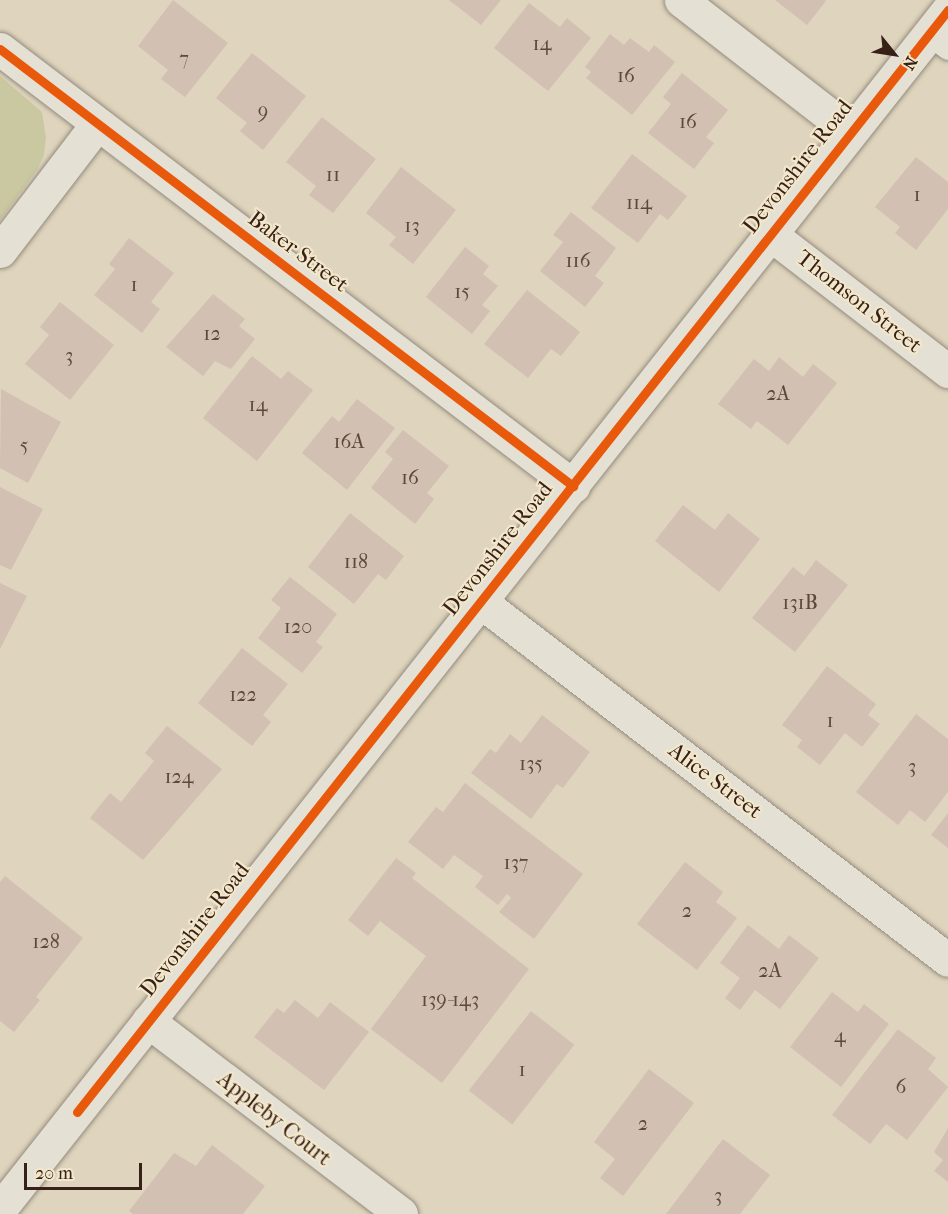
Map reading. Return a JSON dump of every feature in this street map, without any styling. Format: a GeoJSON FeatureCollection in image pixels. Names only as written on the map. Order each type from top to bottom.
{"type":"FeatureCollection","features":[{"type":"Feature","properties":{"kind":"street"},"geometry":{"type":"LineString","coordinates":[[681,0],[850,132]]}},
{"type":"Feature","properties":{"kind":"street","name":"Devonshire Road"},"geometry":{"type":"LineString","coordinates":[[0,1209],[573,486],[850,132],[941,32]]}},
{"type":"Feature","properties":{"kind":"street","name":"Baker Street"},"geometry":{"type":"LineString","coordinates":[[0,49],[573,486]]}},
{"type":"Feature","properties":{"kind":"street"},"geometry":{"type":"LineString","coordinates":[[0,251],[97,124]]}},
{"type":"Feature","properties":{"kind":"street","name":"Thomson Street"},"geometry":{"type":"LineString","coordinates":[[770,234],[948,371]]}},
{"type":"Feature","properties":{"kind":"street","name":"Alice Street"},"geometry":{"type":"LineString","coordinates":[[481,602],[948,960]]}},
{"type":"Feature","properties":{"kind":"street","name":"Appleby Court"},"geometry":{"type":"LineString","coordinates":[[148,1021],[401,1214]]}},
{"type":"Feature","properties":{"kind":"shaded area"},"geometry":{"type":"Polygon","coordinates":[[[0,76],[42,112],[46,138],[44,155],[37,170],[0,220],[0,76]]]}},
{"type":"Feature","properties":{"kind":"building"},"geometry":{"type":"Polygon","coordinates":[[[173,0],[228,43],[185,97],[161,79],[168,70],[138,46],[173,0]]]}},
{"type":"Feature","properties":{"kind":"building"},"geometry":{"type":"Polygon","coordinates":[[[449,0],[501,0],[481,25],[449,0]]]}},
{"type":"Feature","properties":{"kind":"building"},"geometry":{"type":"Polygon","coordinates":[[[775,0],[824,0],[826,1],[807,25],[775,0]]]}},
{"type":"Feature","properties":{"kind":"building"},"geometry":{"type":"Polygon","coordinates":[[[529,3],[560,27],[567,18],[591,38],[548,91],[494,48],[529,3]]]}},
{"type":"Feature","properties":{"kind":"building"},"geometry":{"type":"Polygon","coordinates":[[[610,34],[624,45],[630,38],[649,52],[654,45],[675,62],[632,115],[586,78],[591,72],[585,67],[610,34]]]}},
{"type":"Feature","properties":{"kind":"building"},"geometry":{"type":"Polygon","coordinates":[[[252,53],[306,96],[263,150],[240,131],[247,123],[216,98],[252,53]]]}},
{"type":"Feature","properties":{"kind":"building"},"geometry":{"type":"Polygon","coordinates":[[[682,73],[728,110],[706,137],[714,143],[694,169],[648,133],[671,104],[663,97],[682,73]]]}},
{"type":"Feature","properties":{"kind":"building"},"geometry":{"type":"Polygon","coordinates":[[[322,117],[376,159],[333,213],[309,195],[316,186],[286,162],[322,117]]]}},
{"type":"Feature","properties":{"kind":"building"},"geometry":{"type":"Polygon","coordinates":[[[632,154],[687,196],[668,220],[660,214],[638,243],[591,208],[632,154]]]}},
{"type":"Feature","properties":{"kind":"building"},"geometry":{"type":"Polygon","coordinates":[[[916,157],[948,182],[948,209],[916,250],[895,233],[900,227],[875,207],[916,157]]]}},
{"type":"Feature","properties":{"kind":"building"},"geometry":{"type":"Polygon","coordinates":[[[401,167],[456,210],[413,264],[389,245],[396,237],[366,213],[401,167]]]}},
{"type":"Feature","properties":{"kind":"building"},"geometry":{"type":"Polygon","coordinates":[[[571,212],[616,248],[595,276],[604,283],[585,307],[540,271],[563,242],[553,235],[571,212]]]}},
{"type":"Feature","properties":{"kind":"building"},"geometry":{"type":"Polygon","coordinates":[[[129,238],[174,273],[151,302],[160,309],[142,333],[94,295],[115,269],[109,264],[129,238]]]}},
{"type":"Feature","properties":{"kind":"building"},"geometry":{"type":"Polygon","coordinates":[[[465,247],[489,266],[483,274],[498,286],[482,305],[490,311],[472,334],[426,297],[465,247]]]}},
{"type":"Feature","properties":{"kind":"building"},"geometry":{"type":"Polygon","coordinates":[[[527,290],[580,332],[561,356],[551,349],[528,378],[484,344],[527,290]]]}},
{"type":"Feature","properties":{"kind":"building"},"geometry":{"type":"Polygon","coordinates":[[[213,294],[245,319],[239,326],[255,339],[231,369],[215,361],[203,376],[166,347],[213,294]]]}},
{"type":"Feature","properties":{"kind":"building"},"geometry":{"type":"Polygon","coordinates":[[[60,302],[114,345],[70,400],[25,364],[49,335],[40,327],[60,302]]]}},
{"type":"Feature","properties":{"kind":"building"},"geometry":{"type":"Polygon","coordinates":[[[252,356],[281,379],[288,371],[313,390],[257,461],[203,418],[252,356]]]}},
{"type":"Feature","properties":{"kind":"building"},"geometry":{"type":"Polygon","coordinates":[[[779,357],[803,377],[813,364],[837,383],[788,445],[757,421],[751,429],[718,404],[754,359],[769,371],[779,357]]]}},
{"type":"Feature","properties":{"kind":"building"},"geometry":{"type":"Polygon","coordinates":[[[1,389],[61,422],[28,483],[0,468],[1,389]]]}},
{"type":"Feature","properties":{"kind":"building"},"geometry":{"type":"Polygon","coordinates":[[[357,399],[395,428],[347,490],[302,453],[332,416],[339,422],[357,399]]]}},
{"type":"Feature","properties":{"kind":"building"},"geometry":{"type":"Polygon","coordinates":[[[403,430],[449,466],[427,493],[434,499],[415,524],[371,488],[393,459],[385,452],[403,430]]]}},
{"type":"Feature","properties":{"kind":"building"},"geometry":{"type":"Polygon","coordinates":[[[0,487],[43,509],[11,570],[0,565],[0,487]]]}},
{"type":"Feature","properties":{"kind":"building"},"geometry":{"type":"Polygon","coordinates":[[[683,505],[715,530],[728,513],[760,539],[719,592],[655,541],[683,505]]]}},
{"type":"Feature","properties":{"kind":"building"},"geometry":{"type":"Polygon","coordinates":[[[350,513],[404,556],[386,580],[378,574],[354,604],[308,567],[350,513]]]}},
{"type":"Feature","properties":{"kind":"building"},"geometry":{"type":"Polygon","coordinates":[[[816,560],[848,585],[795,652],[752,618],[793,567],[804,576],[816,560]]]}},
{"type":"Feature","properties":{"kind":"building"},"geometry":{"type":"Polygon","coordinates":[[[290,577],[337,614],[316,642],[323,647],[302,673],[258,638],[281,608],[271,600],[290,577]]]}},
{"type":"Feature","properties":{"kind":"building"},"geometry":{"type":"Polygon","coordinates":[[[0,583],[27,596],[0,649],[0,583]]]}},
{"type":"Feature","properties":{"kind":"building"},"geometry":{"type":"Polygon","coordinates":[[[242,648],[288,684],[263,715],[271,722],[252,746],[198,703],[242,648]]]}},
{"type":"Feature","properties":{"kind":"building"},"geometry":{"type":"Polygon","coordinates":[[[827,666],[876,704],[868,715],[880,724],[862,747],[845,733],[820,765],[797,747],[802,740],[782,725],[827,666]]]}},
{"type":"Feature","properties":{"kind":"building"},"geometry":{"type":"Polygon","coordinates":[[[916,714],[948,739],[948,792],[925,822],[910,810],[898,825],[856,792],[916,714]]]}},
{"type":"Feature","properties":{"kind":"building"},"geometry":{"type":"Polygon","coordinates":[[[542,715],[590,752],[563,788],[557,784],[531,819],[471,773],[490,749],[496,753],[510,734],[521,743],[542,715]]]}},
{"type":"Feature","properties":{"kind":"building"},"geometry":{"type":"Polygon","coordinates":[[[167,726],[222,769],[143,860],[90,818],[110,793],[121,802],[154,761],[145,753],[167,726]]]}},
{"type":"Feature","properties":{"kind":"building"},"geometry":{"type":"Polygon","coordinates":[[[465,783],[583,874],[534,939],[499,912],[511,898],[507,894],[498,905],[475,887],[483,876],[454,855],[443,869],[408,842],[436,807],[443,812],[465,783]]]}},
{"type":"Feature","properties":{"kind":"building"},"geometry":{"type":"Polygon","coordinates":[[[948,813],[948,848],[931,835],[948,813]]]}},
{"type":"Feature","properties":{"kind":"building"},"geometry":{"type":"Polygon","coordinates":[[[396,858],[416,873],[412,878],[529,969],[442,1083],[371,1029],[426,956],[380,921],[368,936],[348,920],[396,858]]]}},
{"type":"Feature","properties":{"kind":"building"},"geometry":{"type":"Polygon","coordinates":[[[685,862],[723,892],[716,902],[737,918],[697,970],[637,924],[685,862]]]}},
{"type":"Feature","properties":{"kind":"building"},"geometry":{"type":"Polygon","coordinates":[[[5,876],[83,938],[36,997],[40,1000],[14,1032],[0,1021],[0,882],[5,876]]]}},
{"type":"Feature","properties":{"kind":"building"},"geometry":{"type":"Polygon","coordinates":[[[748,925],[779,949],[789,935],[819,958],[780,1009],[755,990],[740,1010],[725,998],[740,978],[720,963],[748,925]]]}},
{"type":"Feature","properties":{"kind":"building"},"geometry":{"type":"Polygon","coordinates":[[[832,992],[858,1012],[864,1004],[889,1024],[841,1087],[790,1047],[832,992]]]}},
{"type":"Feature","properties":{"kind":"building"},"geometry":{"type":"Polygon","coordinates":[[[295,1000],[318,1018],[330,1002],[369,1032],[324,1090],[254,1037],[277,1008],[284,1013],[295,1000]]]}},
{"type":"Feature","properties":{"kind":"building"},"geometry":{"type":"Polygon","coordinates":[[[531,1011],[574,1045],[512,1124],[469,1091],[531,1011]]]}},
{"type":"Feature","properties":{"kind":"building"},"geometry":{"type":"Polygon","coordinates":[[[898,1029],[936,1058],[928,1069],[948,1087],[907,1140],[886,1124],[870,1144],[832,1115],[898,1029]]]}},
{"type":"Feature","properties":{"kind":"building"},"geometry":{"type":"Polygon","coordinates":[[[649,1069],[694,1103],[623,1196],[600,1178],[615,1159],[594,1142],[649,1069]]]}},
{"type":"Feature","properties":{"kind":"building"},"geometry":{"type":"Polygon","coordinates":[[[948,1128],[948,1182],[934,1171],[943,1160],[934,1152],[948,1128]]]}},
{"type":"Feature","properties":{"kind":"building"},"geometry":{"type":"Polygon","coordinates":[[[723,1139],[770,1175],[740,1214],[666,1214],[723,1139]]]}},
{"type":"Feature","properties":{"kind":"building"},"geometry":{"type":"Polygon","coordinates":[[[212,1145],[265,1186],[243,1214],[133,1214],[129,1211],[174,1153],[196,1166],[212,1145]]]}},
{"type":"Feature","properties":{"kind":"cycle path"},"geometry":{"type":"LineString","coordinates":[[77,1112],[948,10]]}},
{"type":"Feature","properties":{"kind":"cycle path"},"geometry":{"type":"LineString","coordinates":[[0,49],[573,486]]}}]}
